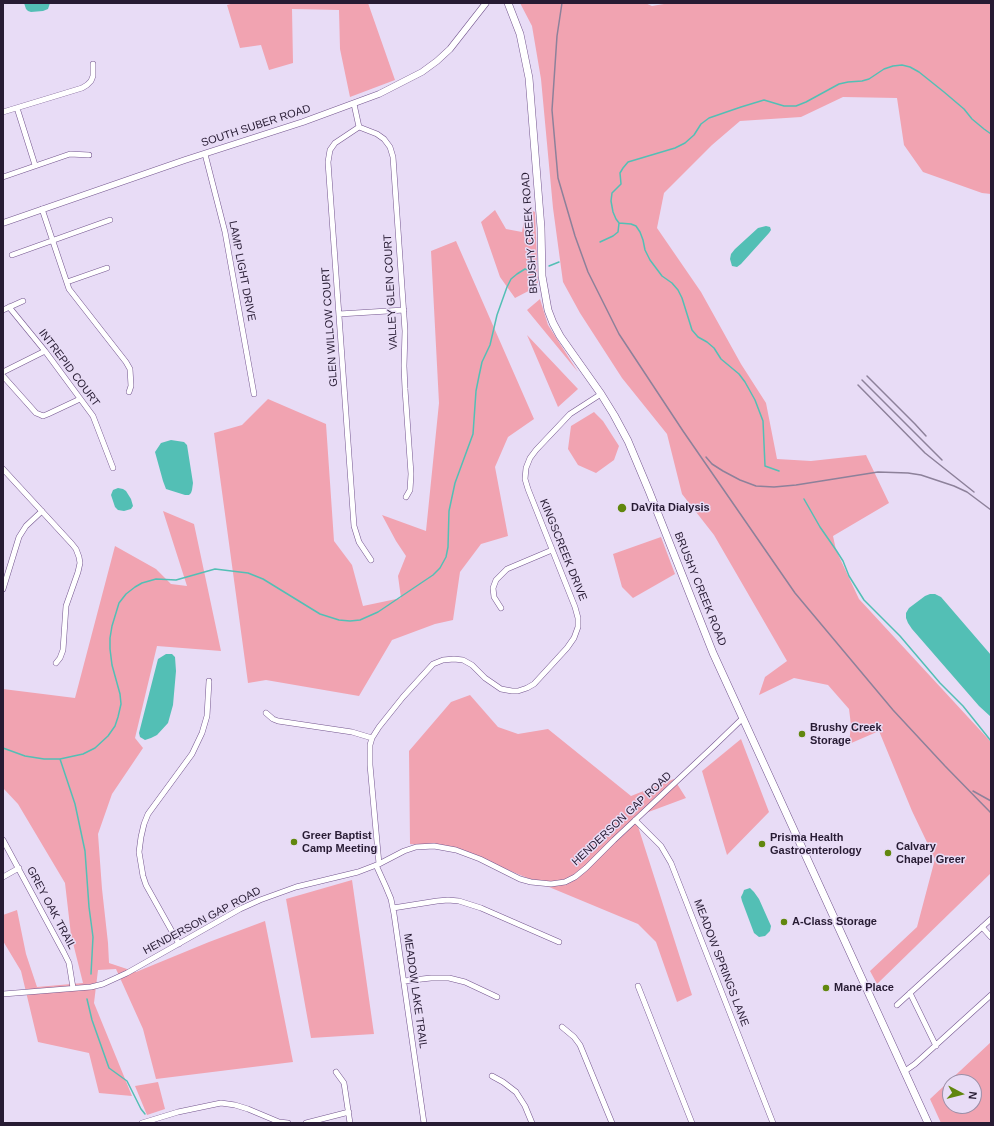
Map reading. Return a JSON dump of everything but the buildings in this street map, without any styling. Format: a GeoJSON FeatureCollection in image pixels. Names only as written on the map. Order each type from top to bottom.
{"type":"FeatureCollection","features":[{"type":"Feature","properties":{"kind":"main road","name":"BRUSHY CREEK ROAD"},"geometry":{"type":"LineString","coordinates":[[508,3],[520,34],[529,78],[541,228],[542,276],[546,302],[552,323],[601,394],[628,441],[699,617],[743,718],[928,1123]]}},
{"type":"Feature","properties":{"kind":"street","name":"SOUTH SUBER ROAD"},"geometry":{"type":"LineString","coordinates":[[3,223],[303,122],[379,94],[422,72],[437,61],[450,49],[486,3]]}},
{"type":"Feature","properties":{"kind":"street"},"geometry":{"type":"LineString","coordinates":[[3,112],[82,88],[91,81],[93,76],[93,64]]}},
{"type":"Feature","properties":{"kind":"street"},"geometry":{"type":"LineString","coordinates":[[354,104],[359,128]]}},
{"type":"Feature","properties":{"kind":"street"},"geometry":{"type":"LineString","coordinates":[[17,108],[35,165]]}},
{"type":"Feature","properties":{"kind":"street","name":"VALLEY GLEN COURT"},"geometry":{"type":"LineString","coordinates":[[359,128],[380,136],[387,143],[392,152],[404,310],[404,366],[411,474],[410,490],[406,497]]}},
{"type":"Feature","properties":{"kind":"street","name":"GLEN WILLOW COURT"},"geometry":{"type":"LineString","coordinates":[[359,128],[335,143],[328,156],[328,169],[354,526],[359,542],[371,560]]}},
{"type":"Feature","properties":{"kind":"street"},"geometry":{"type":"LineString","coordinates":[[3,176],[70,154],[89,155]]}},
{"type":"Feature","properties":{"kind":"street","name":"LAMP LIGHT DRIVE"},"geometry":{"type":"LineString","coordinates":[[205,154],[225,232],[254,394]]}},
{"type":"Feature","properties":{"kind":"street"},"geometry":{"type":"LineString","coordinates":[[42,209],[71,293],[128,365],[131,375],[131,386],[129,392]]}},
{"type":"Feature","properties":{"kind":"street"},"geometry":{"type":"LineString","coordinates":[[12,255],[110,220]]}},
{"type":"Feature","properties":{"kind":"street"},"geometry":{"type":"LineString","coordinates":[[66,282],[107,268]]}},
{"type":"Feature","properties":{"kind":"street"},"geometry":{"type":"LineString","coordinates":[[3,310],[22,301]]}},
{"type":"Feature","properties":{"kind":"street","name":"INTREPID COURT"},"geometry":{"type":"LineString","coordinates":[[9,307],[45,351],[94,416],[113,468]]}},
{"type":"Feature","properties":{"kind":"street"},"geometry":{"type":"LineString","coordinates":[[339,314],[404,310]]}},
{"type":"Feature","properties":{"kind":"street"},"geometry":{"type":"LineString","coordinates":[[3,372],[45,351]]}},
{"type":"Feature","properties":{"kind":"street"},"geometry":{"type":"LineString","coordinates":[[3,376],[36,413],[40,415],[44,416],[80,398]]}},
{"type":"Feature","properties":{"kind":"street","name":"KINGSCREEK DRIVE"},"geometry":{"type":"LineString","coordinates":[[378,864],[369,751],[372,738],[387,715],[434,664],[443,660],[463,660],[472,665],[485,678],[501,689],[518,691],[534,684],[567,648],[574,638],[578,627],[578,618],[575,607],[528,489],[525,479],[526,468],[533,454],[570,414],[601,394]]}},
{"type":"Feature","properties":{"kind":"street"},"geometry":{"type":"LineString","coordinates":[[3,469],[72,544],[77,552],[80,563],[66,606],[63,650],[56,663]]}},
{"type":"Feature","properties":{"kind":"street"},"geometry":{"type":"LineString","coordinates":[[3,589],[19,537],[26,526],[42,511]]}},
{"type":"Feature","properties":{"kind":"street"},"geometry":{"type":"LineString","coordinates":[[501,608],[494,597],[493,588],[496,580],[507,569],[552,550]]}},
{"type":"Feature","properties":{"kind":"street"},"geometry":{"type":"LineString","coordinates":[[179,944],[146,886],[140,866],[139,852],[144,824],[148,814],[192,754],[202,733],[207,716],[209,681]]}},
{"type":"Feature","properties":{"kind":"street"},"geometry":{"type":"LineString","coordinates":[[266,714],[278,721],[352,732],[372,738]]}},
{"type":"Feature","properties":{"kind":"street","name":"HENDERSON GAP ROAD"},"geometry":{"type":"LineString","coordinates":[[3,994],[91,987],[115,979],[260,900],[296,887],[358,872],[411,849],[425,846],[444,847],[465,853],[520,879],[532,882],[544,884],[559,883],[570,879],[581,872],[743,718]]}},
{"type":"Feature","properties":{"kind":"street","name":"MEADOW SPRINGS LANE"},"geometry":{"type":"LineString","coordinates":[[635,820],[660,846],[671,863],[773,1123]]}},
{"type":"Feature","properties":{"kind":"street","name":"GREY OAK TRAIL"},"geometry":{"type":"LineString","coordinates":[[3,840],[67,958],[73,988]]}},
{"type":"Feature","properties":{"kind":"street","name":"MEADOW LAKE TRAIL"},"geometry":{"type":"LineString","coordinates":[[378,864],[393,908],[424,1123]]}},
{"type":"Feature","properties":{"kind":"street"},"geometry":{"type":"LineString","coordinates":[[3,877],[18,868]]}},
{"type":"Feature","properties":{"kind":"street"},"geometry":{"type":"LineString","coordinates":[[393,908],[442,900],[458,901],[481,908],[559,942]]}},
{"type":"Feature","properties":{"kind":"street"},"geometry":{"type":"LineString","coordinates":[[897,1005],[991,919]]}},
{"type":"Feature","properties":{"kind":"street"},"geometry":{"type":"LineString","coordinates":[[982,927],[991,937]]}},
{"type":"Feature","properties":{"kind":"street"},"geometry":{"type":"LineString","coordinates":[[404,982],[431,978],[449,978],[465,982],[497,996]]}},
{"type":"Feature","properties":{"kind":"street"},"geometry":{"type":"LineString","coordinates":[[638,986],[692,1123]]}},
{"type":"Feature","properties":{"kind":"street"},"geometry":{"type":"LineString","coordinates":[[910,993],[936,1046]]}},
{"type":"Feature","properties":{"kind":"street"},"geometry":{"type":"LineString","coordinates":[[905,1072],[936,1046],[991,995]]}},
{"type":"Feature","properties":{"kind":"street"},"geometry":{"type":"LineString","coordinates":[[562,1027],[574,1037],[580,1045],[612,1123]]}},
{"type":"Feature","properties":{"kind":"street"},"geometry":{"type":"LineString","coordinates":[[336,1072],[344,1083],[350,1123]]}},
{"type":"Feature","properties":{"kind":"street"},"geometry":{"type":"LineString","coordinates":[[492,1076],[516,1092],[525,1106],[532,1123]]}},
{"type":"Feature","properties":{"kind":"street"},"geometry":{"type":"LineString","coordinates":[[142,1123],[178,1112],[221,1103],[241,1107],[279,1122],[288,1123]]}},
{"type":"Feature","properties":{"kind":"street"},"geometry":{"type":"LineString","coordinates":[[306,1123],[349,1112]]}},
{"type":"Feature","properties":{"kind":"shaded area"},"geometry":{"type":"Polygon","coordinates":[[[24,3],[50,3],[48,9],[31,12],[26,9],[24,3]]]}},
{"type":"Feature","properties":{"kind":"shaded area"},"geometry":{"type":"Polygon","coordinates":[[[234,3],[368,3],[395,80],[350,97],[340,49],[339,10],[292,9],[293,63],[269,70],[261,45],[240,48],[227,5],[234,3]]]}},
{"type":"Feature","properties":{"kind":"shaded area"},"geometry":{"type":"Polygon","coordinates":[[[520,3],[645,3],[652,6],[670,3],[991,3],[991,194],[982,193],[923,172],[904,145],[897,98],[843,97],[801,117],[740,121],[712,145],[664,193],[657,228],[701,292],[741,364],[766,403],[777,459],[811,461],[866,455],[889,503],[833,536],[836,550],[859,599],[991,742],[991,873],[877,984],[870,971],[917,927],[935,859],[912,811],[879,731],[849,744],[851,725],[849,709],[828,685],[794,678],[759,695],[765,677],[787,661],[714,535],[682,494],[667,434],[622,378],[580,313],[563,282],[553,208],[541,79],[532,26],[520,3]]]}},
{"type":"Feature","properties":{"kind":"shaded area"},"geometry":{"type":"Polygon","coordinates":[[[526,208],[535,212],[538,286],[515,298],[500,277],[481,222],[495,210],[506,229],[522,232],[526,208]]]}},
{"type":"Feature","properties":{"kind":"shaded area"},"geometry":{"type":"Polygon","coordinates":[[[766,226],[770,227],[771,230],[769,233],[741,264],[737,267],[732,266],[730,259],[731,254],[735,249],[758,228],[766,226]]]}},
{"type":"Feature","properties":{"kind":"shaded area"},"geometry":{"type":"Polygon","coordinates":[[[456,241],[534,419],[508,437],[495,467],[508,536],[481,544],[460,572],[453,620],[435,624],[392,640],[359,696],[266,680],[248,683],[214,433],[242,425],[268,399],[326,424],[334,541],[352,565],[363,606],[401,598],[398,576],[406,556],[382,515],[426,531],[439,403],[431,251],[456,241]]]}},
{"type":"Feature","properties":{"kind":"shaded area"},"geometry":{"type":"Polygon","coordinates":[[[540,299],[548,325],[578,372],[527,310],[540,299]]]}},
{"type":"Feature","properties":{"kind":"shaded area"},"geometry":{"type":"Polygon","coordinates":[[[527,335],[578,389],[558,407],[527,335]]]}},
{"type":"Feature","properties":{"kind":"shaded area"},"geometry":{"type":"Polygon","coordinates":[[[594,412],[603,421],[619,446],[614,460],[596,473],[578,465],[568,449],[571,426],[594,412]]]}},
{"type":"Feature","properties":{"kind":"shaded area"},"geometry":{"type":"Polygon","coordinates":[[[171,440],[184,442],[187,445],[193,483],[191,493],[189,495],[166,489],[163,481],[155,452],[161,443],[171,440]]]}},
{"type":"Feature","properties":{"kind":"shaded area"},"geometry":{"type":"Polygon","coordinates":[[[118,488],[126,491],[131,499],[133,506],[131,509],[124,511],[118,510],[115,507],[111,495],[113,490],[118,488]]]}},
{"type":"Feature","properties":{"kind":"shaded area"},"geometry":{"type":"Polygon","coordinates":[[[163,511],[194,524],[221,651],[157,646],[135,738],[143,748],[112,794],[98,834],[109,963],[136,972],[265,921],[293,1062],[156,1079],[143,1029],[116,969],[98,970],[94,1003],[132,1096],[99,1093],[89,1053],[38,1042],[21,971],[3,941],[3,915],[17,910],[26,954],[37,987],[83,983],[71,935],[65,883],[18,804],[3,788],[3,689],[75,698],[115,546],[156,569],[171,584],[187,586],[163,511]]]}},
{"type":"Feature","properties":{"kind":"shaded area"},"geometry":{"type":"Polygon","coordinates":[[[661,537],[675,574],[633,598],[622,587],[613,554],[661,537]]]}},
{"type":"Feature","properties":{"kind":"shaded area"},"geometry":{"type":"Polygon","coordinates":[[[930,594],[935,594],[941,597],[991,655],[991,717],[979,706],[908,623],[906,613],[909,608],[930,594]]]}},
{"type":"Feature","properties":{"kind":"shaded area"},"geometry":{"type":"Polygon","coordinates":[[[166,654],[172,654],[175,657],[176,671],[173,705],[168,723],[157,735],[145,740],[140,737],[139,733],[158,659],[166,654]]]}},
{"type":"Feature","properties":{"kind":"shaded area"},"geometry":{"type":"Polygon","coordinates":[[[470,695],[498,727],[518,734],[548,729],[631,796],[674,779],[686,798],[635,817],[692,995],[677,1002],[656,942],[638,924],[460,850],[410,844],[409,751],[451,702],[470,695]]]}},
{"type":"Feature","properties":{"kind":"shaded area"},"geometry":{"type":"Polygon","coordinates":[[[741,739],[769,812],[727,855],[702,771],[741,739]]]}},
{"type":"Feature","properties":{"kind":"shaded area"},"geometry":{"type":"Polygon","coordinates":[[[352,880],[374,1034],[311,1038],[286,899],[352,880]]]}},
{"type":"Feature","properties":{"kind":"shaded area"},"geometry":{"type":"Polygon","coordinates":[[[750,888],[759,899],[771,926],[770,931],[765,936],[759,937],[754,933],[742,901],[741,897],[744,890],[750,888]]]}},
{"type":"Feature","properties":{"kind":"shaded area"},"geometry":{"type":"Polygon","coordinates":[[[991,1042],[991,1123],[941,1123],[930,1099],[942,1088],[942,1114],[982,1114],[982,1074],[957,1074],[991,1042]]]}},
{"type":"Feature","properties":{"kind":"shaded area"},"geometry":{"type":"Polygon","coordinates":[[[158,1082],[165,1109],[147,1115],[135,1086],[158,1082]]]}},
{"type":"Feature","properties":{"kind":"waterway"},"geometry":{"type":"LineString","coordinates":[[779,471],[765,466],[763,421],[755,400],[745,382],[739,374],[721,359],[714,348],[698,337],[692,330],[678,290],[672,283],[662,276],[650,260],[645,250],[640,232],[636,226],[619,223],[616,219],[611,201],[612,193],[621,184],[620,173],[623,168],[628,162],[675,148],[685,143],[694,135],[701,124],[709,118],[764,100],[784,106],[796,106],[839,84],[869,79],[884,69],[902,65],[919,72],[964,109],[972,119],[991,134]]}},
{"type":"Feature","properties":{"kind":"waterway"},"geometry":{"type":"LineString","coordinates":[[600,242],[618,232],[619,223]]}},
{"type":"Feature","properties":{"kind":"waterway"},"geometry":{"type":"LineString","coordinates":[[549,266],[559,262]]}},
{"type":"Feature","properties":{"kind":"waterway"},"geometry":{"type":"LineString","coordinates":[[3,748],[25,756],[44,759],[60,759],[83,754],[95,748],[108,736],[115,726],[121,704],[110,649],[112,626],[119,603],[126,594],[142,583],[156,579],[176,580],[215,569],[248,573],[263,579],[320,614],[339,620],[350,621],[360,620],[378,612],[433,575],[440,568],[446,557],[448,547],[449,511],[455,483],[473,434],[476,391],[479,376],[482,362],[490,345],[497,315],[511,279],[525,269],[534,272]]}},
{"type":"Feature","properties":{"kind":"waterway"},"geometry":{"type":"LineString","coordinates":[[804,499],[820,527],[843,561],[849,576],[864,600],[900,636],[940,683],[963,706],[991,741]]}},
{"type":"Feature","properties":{"kind":"waterway"},"geometry":{"type":"LineString","coordinates":[[60,759],[75,804],[85,851],[89,907],[93,937],[91,974]]}},
{"type":"Feature","properties":{"kind":"waterway"},"geometry":{"type":"LineString","coordinates":[[87,999],[92,1020],[109,1068],[127,1081],[145,1114]]}},
{"type":"Feature","properties":{"kind":"railway"},"geometry":{"type":"LineString","coordinates":[[562,3],[557,36],[552,110],[558,178],[575,236],[588,272],[619,334],[683,431],[795,593],[893,710],[991,813]]}},
{"type":"Feature","properties":{"kind":"railway"},"geometry":{"type":"LineString","coordinates":[[867,376],[926,436]]}},
{"type":"Feature","properties":{"kind":"railway"},"geometry":{"type":"LineString","coordinates":[[862,380],[942,460]]}},
{"type":"Feature","properties":{"kind":"railway"},"geometry":{"type":"LineString","coordinates":[[858,385],[925,453],[974,492]]}},
{"type":"Feature","properties":{"kind":"railway"},"geometry":{"type":"LineString","coordinates":[[706,457],[712,464],[723,471],[756,486],[774,487],[796,485],[878,472],[921,475],[967,492],[991,510]]}},
{"type":"Feature","properties":{"kind":"railway"},"geometry":{"type":"LineString","coordinates":[[973,791],[991,801]]}},
{"type":"Feature","properties":{"kind":"place","name":"DaVita Dialysis"},"geometry":{"type":"Point","coordinates":[622,508]}},
{"type":"Feature","properties":{"kind":"place","name":"Brushy Creek Storage"},"geometry":{"type":"Point","coordinates":[802,734]}},
{"type":"Feature","properties":{"kind":"place","name":"Greer Baptist Camp Meeting"},"geometry":{"type":"Point","coordinates":[294,842]}},
{"type":"Feature","properties":{"kind":"place","name":"Prisma Health Gastroenterology"},"geometry":{"type":"Point","coordinates":[762,844]}},
{"type":"Feature","properties":{"kind":"place","name":"Calvary Chapel Greer"},"geometry":{"type":"Point","coordinates":[888,853]}},
{"type":"Feature","properties":{"kind":"place","name":"A-Class Storage"},"geometry":{"type":"Point","coordinates":[784,922]}},
{"type":"Feature","properties":{"kind":"place","name":"Mane Place"},"geometry":{"type":"Point","coordinates":[826,988]}}]}
